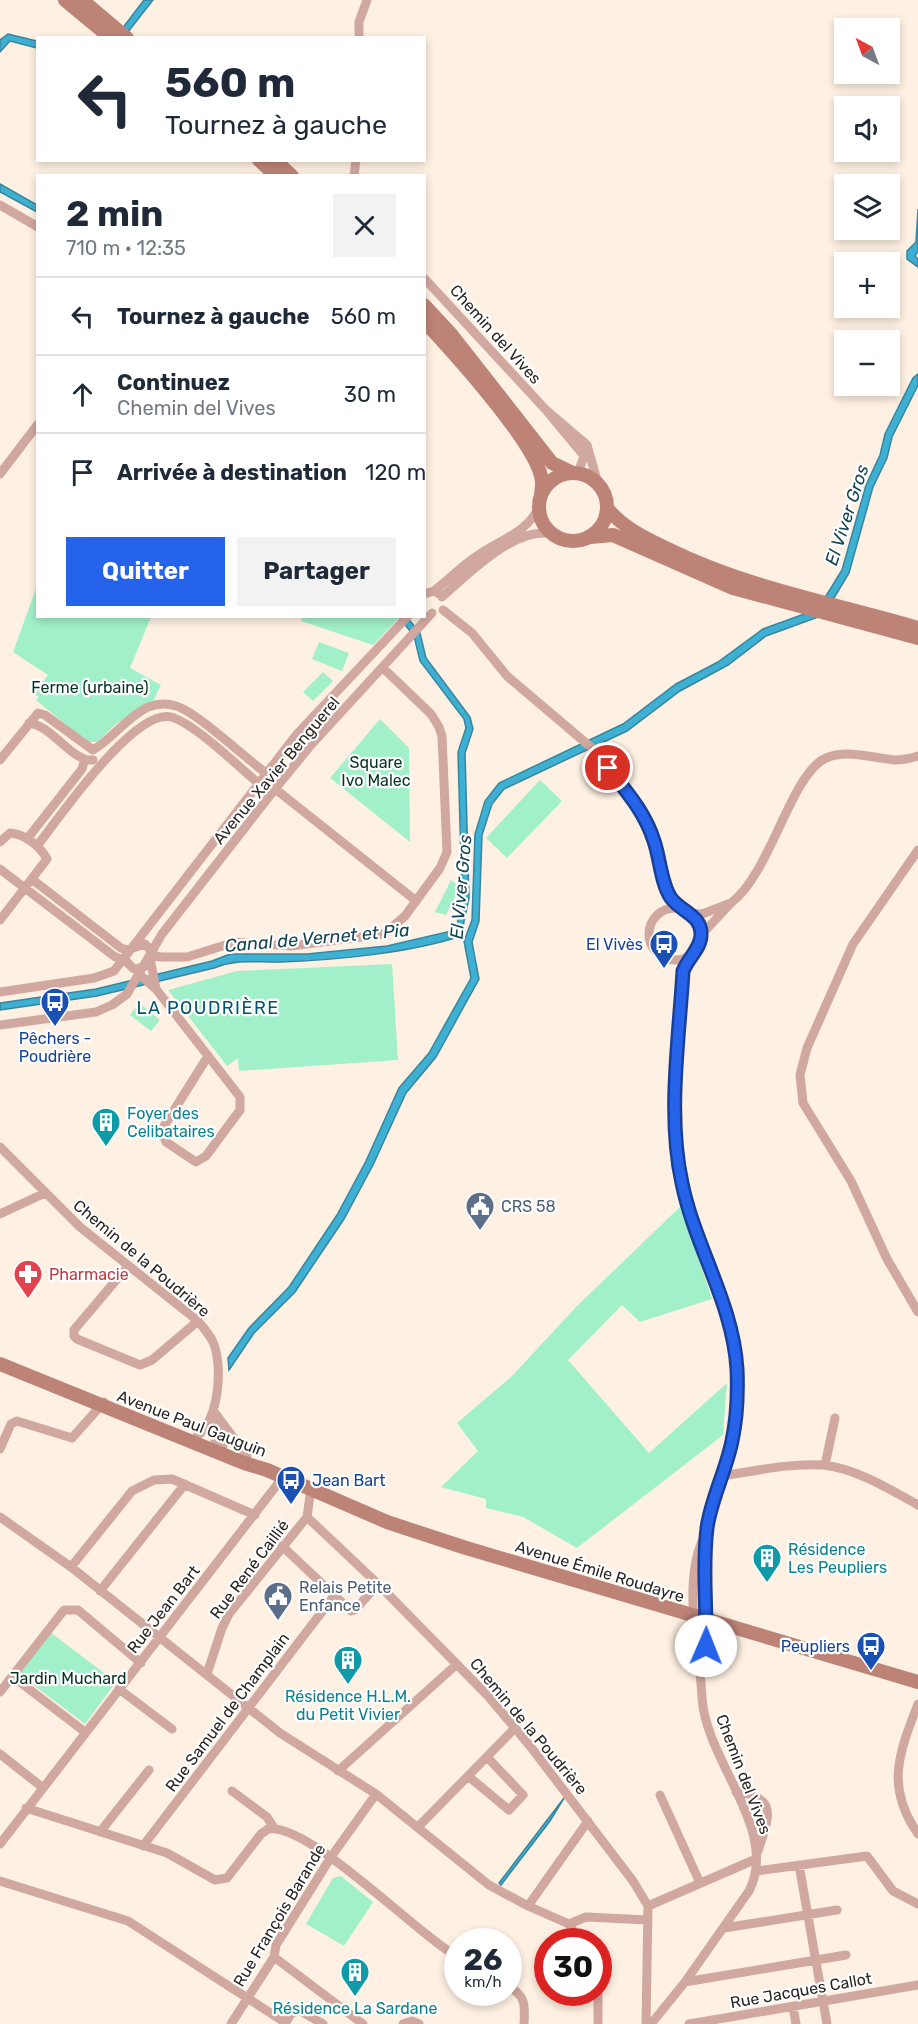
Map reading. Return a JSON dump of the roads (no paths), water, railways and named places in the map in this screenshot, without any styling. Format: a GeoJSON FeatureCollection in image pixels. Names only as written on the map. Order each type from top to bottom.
{"type":"FeatureCollection","features":[{"type":"Feature","properties":{"kind":"street"},"geometry":{"type":"LineString","coordinates":[[65,0],[112,33]]}},
{"type":"Feature","properties":{"kind":"street"},"geometry":{"type":"LineString","coordinates":[[82,0],[112,33]]}},
{"type":"Feature","properties":{"kind":"street"},"geometry":{"type":"LineString","coordinates":[[359,36],[359,22],[367,0]]}},
{"type":"Feature","properties":{"kind":"street"},"geometry":{"type":"LineString","coordinates":[[261,162],[274,174]]}},
{"type":"Feature","properties":{"kind":"street"},"geometry":{"type":"LineString","coordinates":[[277,162],[290,174]]}},
{"type":"Feature","properties":{"kind":"street"},"geometry":{"type":"LineString","coordinates":[[0,205],[36,225]]}},
{"type":"Feature","properties":{"kind":"street","name":"Chemin del Vives"},"geometry":{"type":"LineString","coordinates":[[426,280],[546,410],[584,456],[575,473]]}},
{"type":"Feature","properties":{"kind":"street"},"geometry":{"type":"LineString","coordinates":[[426,307],[451,334],[552,464],[598,484],[603,491],[607,508],[620,522],[666,548],[769,594]]}},
{"type":"Feature","properties":{"kind":"street"},"geometry":{"type":"LineString","coordinates":[[426,323],[495,404],[533,457],[542,477],[540,517],[552,534]]}},
{"type":"Feature","properties":{"kind":"street","name":"Chemin del Vives"},"geometry":{"type":"LineString","coordinates":[[546,410],[587,445],[598,484]]}},
{"type":"Feature","properties":{"kind":"street"},"geometry":{"type":"LineString","coordinates":[[0,474],[36,427]]}},
{"type":"Feature","properties":{"kind":"street"},"geometry":{"type":"LineString","coordinates":[[434,594],[473,558],[525,527],[534,519],[540,500],[554,479],[575,473]]}},
{"type":"Feature","properties":{"kind":"street"},"geometry":{"type":"LineString","coordinates":[[590,537],[599,529],[607,508]]}},
{"type":"Feature","properties":{"kind":"street"},"geometry":{"type":"LineString","coordinates":[[434,594],[499,551],[530,535],[543,532],[571,541],[602,534],[621,537],[698,574],[843,613],[918,628]]}},
{"type":"Feature","properties":{"kind":"street"},"geometry":{"type":"LineString","coordinates":[[427,614],[442,610],[445,604],[434,594]]}},
{"type":"Feature","properties":{"kind":"street"},"geometry":{"type":"LineString","coordinates":[[442,610],[472,633],[507,676],[593,749],[638,805],[653,839],[670,896],[696,918],[701,935]]}},
{"type":"Feature","properties":{"kind":"street"},"geometry":{"type":"LineString","coordinates":[[843,613],[918,638]]}},
{"type":"Feature","properties":{"kind":"street","name":"Avenue Xavier Benguerel"},"geometry":{"type":"LineString","coordinates":[[0,992],[94,978],[114,971],[297,734],[406,618]]}},
{"type":"Feature","properties":{"kind":"street","name":"Avenue Xavier Benguerel"},"geometry":{"type":"LineString","coordinates":[[0,1025],[96,1012],[112,1005],[127,994],[162,934],[272,787],[405,644],[424,618]]}},
{"type":"Feature","properties":{"kind":"street"},"geometry":{"type":"LineString","coordinates":[[0,869],[114,956],[124,960],[130,968],[136,969],[150,958],[187,957],[235,942],[291,946],[366,938],[391,930],[440,868],[447,852],[442,736],[431,714],[383,668]]}},
{"type":"Feature","properties":{"kind":"street"},"geometry":{"type":"LineString","coordinates":[[27,839],[90,756],[138,713],[150,706],[164,704],[185,710],[266,773],[272,787]]}},
{"type":"Feature","properties":{"kind":"street"},"geometry":{"type":"LineString","coordinates":[[0,760],[38,713],[45,715],[90,756],[103,762]]}},
{"type":"Feature","properties":{"kind":"street"},"geometry":{"type":"LineString","coordinates":[[37,846],[103,762],[148,720],[159,716],[169,717],[189,727],[258,783],[272,787],[415,900]]}},
{"type":"Feature","properties":{"kind":"street"},"geometry":{"type":"LineString","coordinates":[[669,959],[688,956],[695,951],[701,935],[758,873],[810,771],[826,758],[840,754],[898,760],[918,756]]}},
{"type":"Feature","properties":{"kind":"street"},"geometry":{"type":"LineString","coordinates":[[0,842],[10,833],[27,839],[46,857],[46,863],[0,920]]}},
{"type":"Feature","properties":{"kind":"street"},"geometry":{"type":"LineString","coordinates":[[918,850],[853,944],[807,1048],[800,1075],[806,1108],[851,1181],[887,1258],[918,1311]]}},
{"type":"Feature","properties":{"kind":"street"},"geometry":{"type":"LineString","coordinates":[[33,880],[121,948],[133,948],[146,944],[156,989]]}},
{"type":"Feature","properties":{"kind":"street"},"geometry":{"type":"LineString","coordinates":[[670,896],[665,911],[652,923],[650,934],[655,950],[669,959],[682,984]]}},
{"type":"Feature","properties":{"kind":"street"},"geometry":{"type":"LineString","coordinates":[[665,911],[702,914],[731,903]]}},
{"type":"Feature","properties":{"kind":"street","name":"Chemin del Vives"},"geometry":{"type":"LineString","coordinates":[[651,2024],[685,1982],[749,1891],[756,1871],[757,1856],[755,1837],[720,1761],[706,1723],[702,1680],[696,1558],[732,1443],[737,1409],[737,1367],[726,1308],[692,1219],[676,1152],[675,1108],[682,984],[688,956]]}},
{"type":"Feature","properties":{"kind":"street"},"geometry":{"type":"LineString","coordinates":[[140,975],[156,989],[240,1097],[242,1106],[206,1156],[196,1162],[166,1142],[161,1131],[207,1056]]}},
{"type":"Feature","properties":{"kind":"street","name":"Chemin de la Poudrière"},"geometry":{"type":"LineString","coordinates":[[0,1147],[80,1227],[198,1321],[213,1341],[218,1379],[216,1418],[225,1437],[219,1448]]}},
{"type":"Feature","properties":{"kind":"street"},"geometry":{"type":"LineString","coordinates":[[0,1214],[45,1193]]}},
{"type":"Feature","properties":{"kind":"street"},"geometry":{"type":"LineString","coordinates":[[128,1266],[74,1330],[74,1336],[140,1365],[152,1360],[198,1321]]}},
{"type":"Feature","properties":{"kind":"street","name":"Avenue Paul Gauguin"},"geometry":{"type":"LineString","coordinates":[[0,1357],[128,1407],[267,1470]]}},
{"type":"Feature","properties":{"kind":"street","name":"Avenue Paul Gauguin"},"geometry":{"type":"LineString","coordinates":[[0,1364],[196,1438]]}},
{"type":"Feature","properties":{"kind":"street","name":"Avenue Paul Gauguin"},"geometry":{"type":"LineString","coordinates":[[91,1392],[104,1404],[128,1407]]}},
{"type":"Feature","properties":{"kind":"street"},"geometry":{"type":"LineString","coordinates":[[0,1449],[11,1424],[17,1420],[72,1438],[104,1404]]}},
{"type":"Feature","properties":{"kind":"street"},"geometry":{"type":"LineString","coordinates":[[196,1438],[207,1430],[216,1418],[247,1456]]}},
{"type":"Feature","properties":{"kind":"street"},"geometry":{"type":"LineString","coordinates":[[825,1465],[835,1418]]}},
{"type":"Feature","properties":{"kind":"street","name":"Avenue Paul Gauguin"},"geometry":{"type":"LineString","coordinates":[[219,1448],[247,1456],[267,1470]]}},
{"type":"Feature","properties":{"kind":"street"},"geometry":{"type":"LineString","coordinates":[[721,1476],[781,1466],[825,1465],[855,1475],[918,1505]]}},
{"type":"Feature","properties":{"kind":"street","name":"Avenue Émile Roudayre"},"geometry":{"type":"LineString","coordinates":[[267,1470],[311,1488],[334,1501],[387,1522],[699,1614],[918,1675]]}},
{"type":"Feature","properties":{"kind":"street","name":"Rue Jean Bart"},"geometry":{"type":"LineString","coordinates":[[0,1844],[283,1477]]}},
{"type":"Feature","properties":{"kind":"street"},"geometry":{"type":"LineString","coordinates":[[71,1567],[139,1485],[154,1480],[172,1479],[255,1515]]}},
{"type":"Feature","properties":{"kind":"street"},"geometry":{"type":"LineString","coordinates":[[100,1591],[185,1484]]}},
{"type":"Feature","properties":{"kind":"street"},"geometry":{"type":"LineString","coordinates":[[307,1517],[311,1488]]}},
{"type":"Feature","properties":{"kind":"street"},"geometry":{"type":"LineString","coordinates":[[0,1517],[71,1567],[249,1709],[376,1794],[489,1885],[569,1924],[571,1928]]}},
{"type":"Feature","properties":{"kind":"street","name":"Chemin de la Poudrière"},"geometry":{"type":"LineString","coordinates":[[307,1517],[378,1584],[457,1664],[515,1728],[588,1821],[648,1906]]}},
{"type":"Feature","properties":{"kind":"street","name":"Rue René Caillié"},"geometry":{"type":"LineString","coordinates":[[207,1674],[229,1614],[307,1517]]}},
{"type":"Feature","properties":{"kind":"street","name":"Chemin del Vives"},"geometry":{"type":"LineString","coordinates":[[702,1680],[699,1614],[707,1527]]}},
{"type":"Feature","properties":{"kind":"street"},"geometry":{"type":"LineString","coordinates":[[282,1546],[351,1611],[355,1610],[378,1584]]}},
{"type":"Feature","properties":{"kind":"street","name":"Rue Samuel de Champlain"},"geometry":{"type":"LineString","coordinates":[[143,1846],[334,1596]]}},
{"type":"Feature","properties":{"kind":"street"},"geometry":{"type":"LineString","coordinates":[[0,1692],[61,1612],[72,1609],[78,1610],[141,1663]]}},
{"type":"Feature","properties":{"kind":"street","name":"Avenue Émile Roudayre"},"geometry":{"type":"LineString","coordinates":[[699,1614],[918,1682]]}},
{"type":"Feature","properties":{"kind":"street"},"geometry":{"type":"LineString","coordinates":[[339,1771],[457,1664]]}},
{"type":"Feature","properties":{"kind":"street"},"geometry":{"type":"LineString","coordinates":[[12,1676],[86,1731]]}},
{"type":"Feature","properties":{"kind":"street"},"geometry":{"type":"LineString","coordinates":[[119,1689],[172,1729]]}},
{"type":"Feature","properties":{"kind":"street"},"geometry":{"type":"LineString","coordinates":[[918,1704],[897,1768],[899,1790],[908,1821],[918,1834]]}},
{"type":"Feature","properties":{"kind":"street"},"geometry":{"type":"LineString","coordinates":[[418,1827],[515,1728]]}},
{"type":"Feature","properties":{"kind":"street"},"geometry":{"type":"LineString","coordinates":[[0,1754],[42,1787]]}},
{"type":"Feature","properties":{"kind":"street"},"geometry":{"type":"LineString","coordinates":[[468,1776],[509,1810],[523,1796],[487,1757]]}},
{"type":"Feature","properties":{"kind":"street"},"geometry":{"type":"LineString","coordinates":[[100,1832],[149,1770]]}},
{"type":"Feature","properties":{"kind":"street"},"geometry":{"type":"LineString","coordinates":[[232,1791],[267,1817],[274,1828],[291,1833],[331,1857],[444,1946]]}},
{"type":"Feature","properties":{"kind":"street"},"geometry":{"type":"LineString","coordinates":[[646,2024],[648,1906],[757,1856],[769,1817],[767,1807],[761,1798],[754,1794],[736,1792]]}},
{"type":"Feature","properties":{"kind":"street","name":"Rue François Barande"},"geometry":{"type":"LineString","coordinates":[[231,2024],[274,1957],[276,1945],[331,1857],[376,1794]]}},
{"type":"Feature","properties":{"kind":"street"},"geometry":{"type":"LineString","coordinates":[[660,1795],[700,1882]]}},
{"type":"Feature","properties":{"kind":"street"},"geometry":{"type":"LineString","coordinates":[[26,1808],[167,1853],[215,1880],[221,1881],[227,1878],[261,1834],[274,1828]]}},
{"type":"Feature","properties":{"kind":"street"},"geometry":{"type":"LineString","coordinates":[[528,1906],[588,1821]]}},
{"type":"Feature","properties":{"kind":"street"},"geometry":{"type":"LineString","coordinates":[[756,1871],[867,1856],[893,1891],[901,1898],[918,1904]]}},
{"type":"Feature","properties":{"kind":"street"},"geometry":{"type":"LineString","coordinates":[[799,1865],[827,2024]]}},
{"type":"Feature","properties":{"kind":"street"},"geometry":{"type":"LineString","coordinates":[[0,1881],[128,1921],[287,2020],[295,2011],[304,2010],[323,2024]]}},
{"type":"Feature","properties":{"kind":"street"},"geometry":{"type":"LineString","coordinates":[[724,1928],[837,1910]]}},
{"type":"Feature","properties":{"kind":"street"},"geometry":{"type":"LineString","coordinates":[[569,1924],[586,1917],[648,1920]]}},
{"type":"Feature","properties":{"kind":"street"},"geometry":{"type":"LineString","coordinates":[[685,1982],[846,1955]]}},
{"type":"Feature","properties":{"kind":"street"},"geometry":{"type":"LineString","coordinates":[[274,1957],[363,2024]]}},
{"type":"Feature","properties":{"kind":"street","name":"Rue Jacques Callot"},"geometry":{"type":"LineString","coordinates":[[688,2024],[918,1985]]}},
{"type":"Feature","properties":{"kind":"street"},"geometry":{"type":"LineString","coordinates":[[522,1994],[525,2001],[524,2024]]}},
{"type":"Feature","properties":{"kind":"street"},"geometry":{"type":"LineString","coordinates":[[598,2006],[598,2024]]}},
{"type":"Feature","properties":{"kind":"street"},"geometry":{"type":"LineString","coordinates":[[793,2007],[796,2024]]}},
{"type":"Feature","properties":{"kind":"street"},"geometry":{"type":"LineString","coordinates":[[403,2024],[412,2021],[418,2024]]}},
{"type":"Feature","properties":{"kind":"water"},"geometry":{"type":"Polygon","coordinates":[[[144,0],[153,0],[125,36],[117,36],[144,0]]]}},
{"type":"Feature","properties":{"kind":"water"},"geometry":{"type":"Polygon","coordinates":[[[8,34],[36,41],[36,48],[10,41],[0,52],[0,40],[8,34]]]}},
{"type":"Feature","properties":{"kind":"water"},"geometry":{"type":"Polygon","coordinates":[[[0,184],[36,204],[36,211],[0,192],[0,184]]]}},
{"type":"Feature","properties":{"kind":"water"},"geometry":{"type":"Polygon","coordinates":[[[918,209],[918,251],[915,256],[918,259],[918,267],[907,259],[907,251],[916,242],[918,209]]]}},
{"type":"Feature","properties":{"kind":"water"},"geometry":{"type":"Polygon","coordinates":[[[918,374],[918,385],[892,437],[887,458],[873,487],[849,573],[824,615],[766,636],[728,665],[680,691],[627,731],[504,789],[492,804],[482,835],[479,921],[472,942],[479,979],[436,1057],[406,1093],[373,1165],[344,1219],[295,1292],[254,1333],[229,1370],[228,1358],[249,1328],[289,1287],[337,1215],[366,1161],[399,1088],[429,1053],[471,978],[464,941],[472,920],[475,834],[485,801],[499,783],[623,724],[676,684],[718,662],[763,629],[818,609],[842,570],[866,485],[880,455],[885,434],[913,378],[918,374]]]}},
{"type":"Feature","properties":{"kind":"water"},"geometry":{"type":"Polygon","coordinates":[[[400,618],[408,618],[420,633],[426,658],[470,717],[473,729],[465,753],[469,898],[461,936],[419,947],[373,955],[303,961],[232,963],[97,996],[0,1010],[0,1003],[96,989],[212,961],[230,954],[307,954],[387,946],[456,930],[462,897],[458,752],[466,728],[464,719],[420,661],[414,636],[400,618]]]}},
{"type":"Feature","properties":{"kind":"water"},"geometry":{"type":"Polygon","coordinates":[[[564,1798],[550,1821],[501,1885],[499,1883],[564,1798]]]}},
{"type":"Feature","properties":{"kind":"place","name":"El Vivès"},"geometry":{"type":"Point","coordinates":[664,970]}},
{"type":"Feature","properties":{"kind":"place","name":"Pêchers - Poudrière"},"geometry":{"type":"Point","coordinates":[55,1028]}},
{"type":"Feature","properties":{"kind":"place","name":"Foyer des Celibataires"},"geometry":{"type":"Point","coordinates":[106,1148]}},
{"type":"Feature","properties":{"kind":"place","name":"CRS 58"},"geometry":{"type":"Point","coordinates":[480,1232]}},
{"type":"Feature","properties":{"kind":"place","name":"Pharmacie"},"geometry":{"type":"Point","coordinates":[28,1300]}},
{"type":"Feature","properties":{"kind":"place","name":"Jean Bart"},"geometry":{"type":"Point","coordinates":[291,1506]}},
{"type":"Feature","properties":{"kind":"place","name":"Résidence Les Peupliers"},"geometry":{"type":"Point","coordinates":[767,1584]}},
{"type":"Feature","properties":{"kind":"place","name":"Relais Petite Enfance"},"geometry":{"type":"Point","coordinates":[278,1622]}},
{"type":"Feature","properties":{"kind":"place","name":"Peupliers"},"geometry":{"type":"Point","coordinates":[871,1672]}},
{"type":"Feature","properties":{"kind":"place","name":"Résidence H.L.M. du Petit Vivier"},"geometry":{"type":"Point","coordinates":[348,1686]}},
{"type":"Feature","properties":{"kind":"place","name":"Résidence La Sardane"},"geometry":{"type":"Point","coordinates":[355,1998]}},
{"type":"Feature","properties":{"kind":"district","name":"LA POUDRIÈRE"},"geometry":{"type":"Point","coordinates":[208,1008]}},
{"type":"Feature","properties":{"kind":"water label","name":"El Viver Gros"},"geometry":{"type":"Point","coordinates":[847,515]}},
{"type":"Feature","properties":{"kind":"water label","name":"El Viver Gros"},"geometry":{"type":"Point","coordinates":[461,887]}},
{"type":"Feature","properties":{"kind":"water label","name":"Canal de Vernet et Pia"},"geometry":{"type":"Point","coordinates":[317,938]}},
{"type":"Feature","properties":{"kind":"park label","name":"Ferme (urbaine)"},"geometry":{"type":"Point","coordinates":[90,687]}},
{"type":"Feature","properties":{"kind":"park label","name":"Square Ivo Malec"},"geometry":{"type":"Point","coordinates":[376,771]}},
{"type":"Feature","properties":{"kind":"park label","name":"Jardin Muchard"},"geometry":{"type":"Point","coordinates":[68,1678]}}]}
